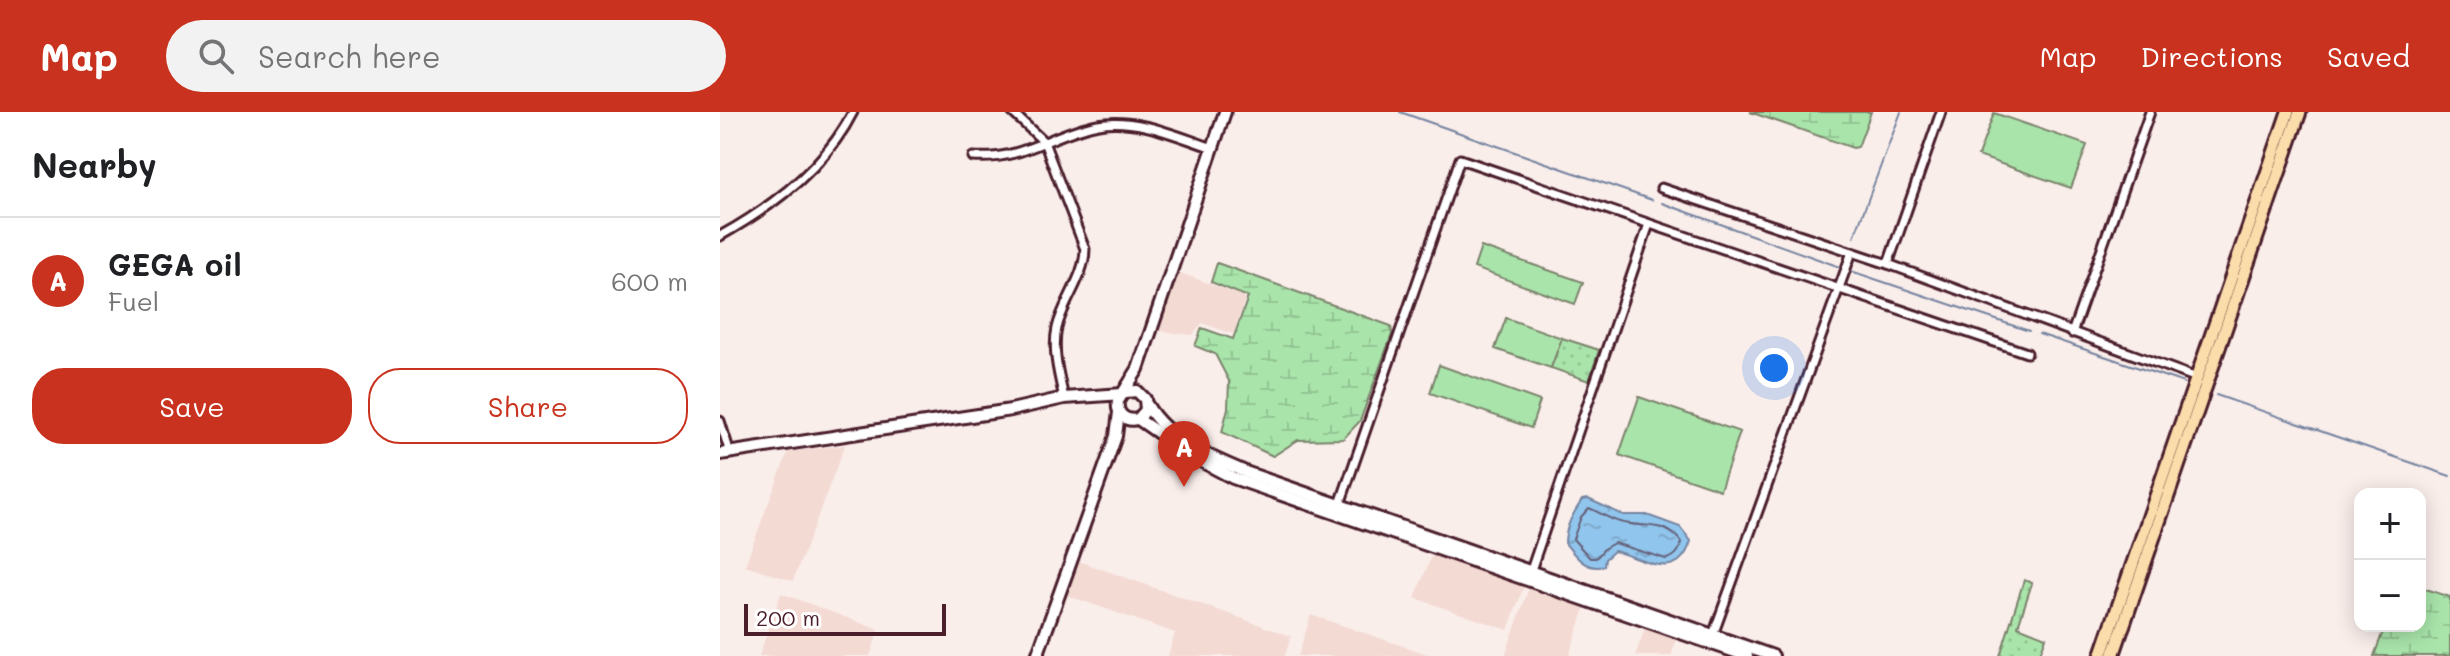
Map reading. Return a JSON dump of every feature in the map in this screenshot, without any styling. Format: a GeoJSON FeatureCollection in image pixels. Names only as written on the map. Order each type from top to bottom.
{"type":"FeatureCollection","features":[{"type":"Feature","properties":{"kind":"main road"},"geometry":{"type":"LineString","coordinates":[[2101,656],[2288,112]]}},
{"type":"Feature","properties":{"kind":"main road"},"geometry":{"type":"LineString","coordinates":[[2113,656],[2300,112]]}},
{"type":"Feature","properties":{"kind":"street"},"geometry":{"type":"LineString","coordinates":[[720,236],[764,208],[815,165],[831,149],[853,112]]}},
{"type":"Feature","properties":{"kind":"street"},"geometry":{"type":"LineString","coordinates":[[1012,112],[1044,142],[1085,249],[1055,337],[1064,398]]}},
{"type":"Feature","properties":{"kind":"street"},"geometry":{"type":"LineString","coordinates":[[1037,656],[1116,436],[1118,401],[1138,369],[1225,112]]}},
{"type":"Feature","properties":{"kind":"street"},"geometry":{"type":"LineString","coordinates":[[1888,264],[1941,112]]}},
{"type":"Feature","properties":{"kind":"street"},"geometry":{"type":"LineString","coordinates":[[2072,333],[2150,112]]}},
{"type":"Feature","properties":{"kind":"street"},"geometry":{"type":"LineString","coordinates":[[973,157],[996,159],[1018,154],[1098,124],[1112,123],[1147,127],[1213,148]]}},
{"type":"Feature","properties":{"kind":"street"},"geometry":{"type":"LineString","coordinates":[[1339,507],[1460,159],[2027,353]]}},
{"type":"Feature","properties":{"kind":"street"},"geometry":{"type":"LineString","coordinates":[[1661,188],[1888,264],[2197,378]]}},
{"type":"Feature","properties":{"kind":"street"},"geometry":{"type":"LineString","coordinates":[[1530,573],[1649,224]]}},
{"type":"Feature","properties":{"kind":"street"},"geometry":{"type":"LineString","coordinates":[[1713,635],[1852,252]]}},
{"type":"Feature","properties":{"kind":"street"},"geometry":{"type":"LineString","coordinates":[[1116,436],[1143,415],[1144,400],[1138,369]]}},
{"type":"Feature","properties":{"kind":"street"},"geometry":{"type":"LineString","coordinates":[[720,421],[725,454],[1011,410],[1064,398],[1131,391],[1144,400],[1160,423],[1199,450],[1248,473],[1773,656]]}},
{"type":"Feature","properties":{"kind":"street"},"geometry":{"type":"LineString","coordinates":[[1096,394],[1127,419],[1136,419],[1193,457],[1233,478],[1747,656]]}},
{"type":"Feature","properties":{"kind":"shaded area"},"geometry":{"type":"Polygon","coordinates":[[[1172,270],[1246,297],[1233,334],[1202,323],[1193,335],[1154,330],[1172,270]]]}},
{"type":"Feature","properties":{"kind":"shaded area"},"geometry":{"type":"Polygon","coordinates":[[[845,445],[793,581],[745,565],[788,452],[845,445]]]}},
{"type":"Feature","properties":{"kind":"shaded area"},"geometry":{"type":"Polygon","coordinates":[[[1433,552],[1524,586],[1508,630],[1415,598],[1433,552]]]}},
{"type":"Feature","properties":{"kind":"shaded area"},"geometry":{"type":"Polygon","coordinates":[[[1076,560],[1291,636],[1285,656],[1168,656],[1175,633],[1063,594],[1076,560]]]}},
{"type":"Feature","properties":{"kind":"shaded area"},"geometry":{"type":"Polygon","coordinates":[[[1529,588],[1585,608],[1569,656],[1505,656],[1529,588]]]}},
{"type":"Feature","properties":{"kind":"shaded area"},"geometry":{"type":"Polygon","coordinates":[[[781,593],[879,630],[870,656],[759,656],[781,593]]]}},
{"type":"Feature","properties":{"kind":"shaded area"},"geometry":{"type":"Polygon","coordinates":[[[1311,615],[1433,656],[1298,656],[1311,615]]]}},
{"type":"Feature","properties":{"kind":"shaded area"},"geometry":{"type":"Polygon","coordinates":[[[1645,628],[1677,638],[1671,656],[1635,656],[1645,628]]]}},
{"type":"Feature","properties":{"kind":"green space"},"geometry":{"type":"Polygon","coordinates":[[[1750,112],[1871,112],[1858,147],[1853,148],[1750,112]]]}},
{"type":"Feature","properties":{"kind":"green space"},"geometry":{"type":"Polygon","coordinates":[[[1994,113],[2087,145],[2071,188],[1978,156],[1994,113]]]}},
{"type":"Feature","properties":{"kind":"green space"},"geometry":{"type":"Polygon","coordinates":[[[1481,247],[1583,282],[1575,304],[1474,268],[1481,247]]]}},
{"type":"Feature","properties":{"kind":"green space"},"geometry":{"type":"Polygon","coordinates":[[[1217,263],[1391,326],[1392,334],[1360,421],[1343,439],[1298,440],[1273,456],[1222,432],[1228,408],[1229,381],[1215,354],[1195,346],[1202,328],[1233,339],[1248,297],[1211,282],[1217,263]]]}},
{"type":"Feature","properties":{"kind":"green space"},"geometry":{"type":"Polygon","coordinates":[[[1506,318],[1562,338],[1551,368],[1495,349],[1506,318]]]}},
{"type":"Feature","properties":{"kind":"green space"},"geometry":{"type":"Polygon","coordinates":[[[1562,338],[1599,350],[1589,381],[1551,368],[1562,338]]]}},
{"type":"Feature","properties":{"kind":"green space"},"geometry":{"type":"Polygon","coordinates":[[[1439,365],[1540,401],[1531,428],[1430,393],[1439,365]]]}},
{"type":"Feature","properties":{"kind":"green space"},"geometry":{"type":"Polygon","coordinates":[[[1639,397],[1740,432],[1720,490],[1619,455],[1639,397]]]}},
{"type":"Feature","properties":{"kind":"green space"},"geometry":{"type":"Polygon","coordinates":[[[2024,580],[2032,583],[2018,626],[2046,637],[2039,656],[2000,656],[2024,580]]]}},
{"type":"Feature","properties":{"kind":"green space"},"geometry":{"type":"Polygon","coordinates":[[[2426,589],[2450,597],[2450,656],[2374,656],[2383,632],[2426,632],[2426,589]]]}},
{"type":"Feature","properties":{"kind":"water"},"geometry":{"type":"Polygon","coordinates":[[[1588,499],[1623,515],[1647,515],[1680,527],[1691,541],[1685,554],[1678,562],[1659,565],[1614,551],[1605,559],[1604,566],[1586,564],[1565,543],[1573,516],[1582,500],[1588,499]]]}},
{"type":"Feature","properties":{"kind":"waterway"},"geometry":{"type":"LineString","coordinates":[[1400,112],[1652,200]]}},
{"type":"Feature","properties":{"kind":"waterway"},"geometry":{"type":"LineString","coordinates":[[1854,237],[1901,112]]}},
{"type":"Feature","properties":{"kind":"waterway"},"geometry":{"type":"LineString","coordinates":[[1662,203],[1840,267]]}},
{"type":"Feature","properties":{"kind":"waterway"},"geometry":{"type":"LineString","coordinates":[[1851,271],[2029,331]]}},
{"type":"Feature","properties":{"kind":"waterway"},"geometry":{"type":"LineString","coordinates":[[2039,334],[2184,383]]}},
{"type":"Feature","properties":{"kind":"waterway"},"geometry":{"type":"LineString","coordinates":[[2216,395],[2450,476]]}},
{"type":"Feature","properties":{"kind":"place","name":"GEGA oil"},"geometry":{"type":"Point","coordinates":[1184,487]}}]}
